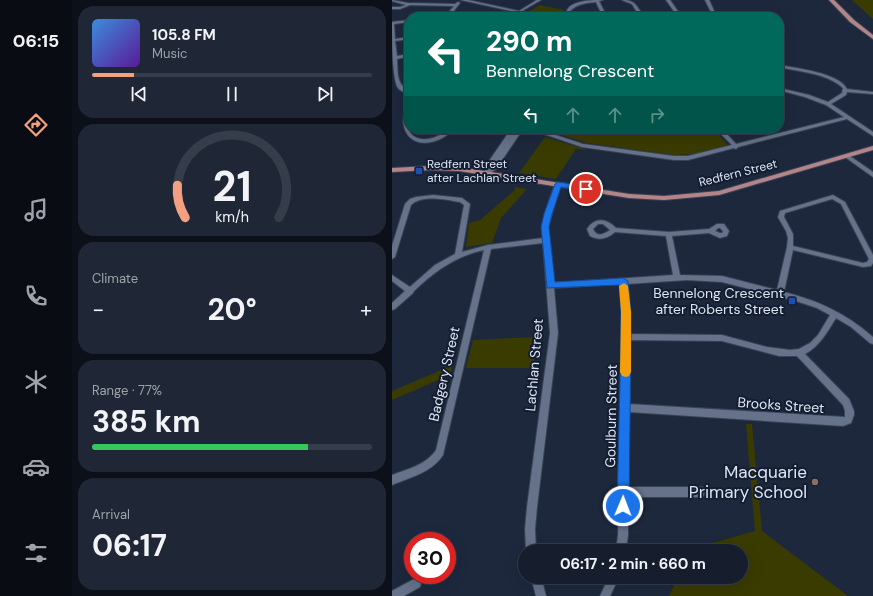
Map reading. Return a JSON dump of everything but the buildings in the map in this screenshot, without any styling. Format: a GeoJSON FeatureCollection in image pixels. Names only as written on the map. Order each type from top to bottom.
{"type":"FeatureCollection","features":[{"type":"Feature","properties":{"kind":"main road"},"geometry":{"type":"LineString","coordinates":[[831,0],[873,37]]}},
{"type":"Feature","properties":{"kind":"main road","name":"Redfern Street"},"geometry":{"type":"LineString","coordinates":[[392,170],[444,168],[649,197],[702,195],[729,190],[873,148]]}},
{"type":"Feature","properties":{"kind":"street"},"geometry":{"type":"LineString","coordinates":[[427,0],[428,5]]}},
{"type":"Feature","properties":{"kind":"street"},"geometry":{"type":"LineString","coordinates":[[451,12],[462,0],[492,4],[519,12],[539,0]]}},
{"type":"Feature","properties":{"kind":"street"},"geometry":{"type":"LineString","coordinates":[[568,12],[576,5],[599,0],[603,12]]}},
{"type":"Feature","properties":{"kind":"street"},"geometry":{"type":"LineString","coordinates":[[624,0],[631,1],[639,12]]}},
{"type":"Feature","properties":{"kind":"street"},"geometry":{"type":"LineString","coordinates":[[668,0],[676,12]]}},
{"type":"Feature","properties":{"kind":"street"},"geometry":{"type":"LineString","coordinates":[[707,0],[713,12]]}},
{"type":"Feature","properties":{"kind":"street"},"geometry":{"type":"LineString","coordinates":[[393,2],[428,5],[456,5]]}},
{"type":"Feature","properties":{"kind":"street"},"geometry":{"type":"LineString","coordinates":[[392,8],[400,8],[408,4]]}},
{"type":"Feature","properties":{"kind":"street"},"geometry":{"type":"LineString","coordinates":[[404,22],[392,24],[398,84],[404,89]]}},
{"type":"Feature","properties":{"kind":"street"},"geometry":{"type":"LineString","coordinates":[[393,40],[404,39]]}},
{"type":"Feature","properties":{"kind":"street"},"geometry":{"type":"LineString","coordinates":[[395,58],[404,56]]}},
{"type":"Feature","properties":{"kind":"street"},"geometry":{"type":"LineString","coordinates":[[784,67],[834,80],[845,90],[873,93]]}},
{"type":"Feature","properties":{"kind":"street"},"geometry":{"type":"LineString","coordinates":[[784,90],[807,96],[828,104],[849,117],[873,138]]}},
{"type":"Feature","properties":{"kind":"street"},"geometry":{"type":"LineString","coordinates":[[828,104],[842,96],[845,90]]}},
{"type":"Feature","properties":{"kind":"street"},"geometry":{"type":"LineString","coordinates":[[404,111],[400,120],[402,132],[406,138],[413,141],[428,141],[440,138],[445,134]]}},
{"type":"Feature","properties":{"kind":"street"},"geometry":{"type":"LineString","coordinates":[[548,134],[590,146],[679,158],[698,157],[849,117]]}},
{"type":"Feature","properties":{"kind":"street"},"geometry":{"type":"LineString","coordinates":[[864,129],[873,134]]}},
{"type":"Feature","properties":{"kind":"street"},"geometry":{"type":"LineString","coordinates":[[487,173],[488,167],[511,134]]}},
{"type":"Feature","properties":{"kind":"street"},"geometry":{"type":"LineString","coordinates":[[487,173],[494,168],[517,134]]}},
{"type":"Feature","properties":{"kind":"street"},"geometry":{"type":"LineString","coordinates":[[724,134],[736,147]]}},
{"type":"Feature","properties":{"kind":"street"},"geometry":{"type":"LineString","coordinates":[[849,155],[872,175]]}},
{"type":"Feature","properties":{"kind":"street","name":"Lachlan Street"},"geometry":{"type":"LineString","coordinates":[[531,544],[530,528],[532,507],[554,333],[546,240],[546,223],[558,184]]}},
{"type":"Feature","properties":{"kind":"street"},"geometry":{"type":"LineString","coordinates":[[392,257],[408,204],[413,199],[422,197],[462,200],[467,204],[458,255]]}},
{"type":"Feature","properties":{"kind":"street"},"geometry":{"type":"LineString","coordinates":[[780,293],[792,236],[788,226],[781,217],[782,212],[833,197],[843,203],[872,259],[869,264],[863,265],[790,247]]}},
{"type":"Feature","properties":{"kind":"street"},"geometry":{"type":"LineString","coordinates":[[614,230],[669,234],[710,231]]}},
{"type":"Feature","properties":{"kind":"street"},"geometry":{"type":"LineString","coordinates":[[669,234],[677,277]]}},
{"type":"Feature","properties":{"kind":"street"},"geometry":{"type":"LineString","coordinates":[[392,307],[439,266],[458,255],[488,248],[546,240]]}},
{"type":"Feature","properties":{"kind":"street","name":"Badgery Street"},"geometry":{"type":"LineString","coordinates":[[392,480],[429,465],[436,459],[440,452],[488,248]]}},
{"type":"Feature","properties":{"kind":"street"},"geometry":{"type":"LineString","coordinates":[[550,286],[677,277],[715,278],[780,293],[812,303],[854,325],[873,342]]}},
{"type":"Feature","properties":{"kind":"street"},"geometry":{"type":"LineString","coordinates":[[392,278],[411,291]]}},
{"type":"Feature","properties":{"kind":"street","name":"Goulburn Street"},"geometry":{"type":"LineString","coordinates":[[621,544],[626,337],[626,312],[623,281]]}},
{"type":"Feature","properties":{"kind":"street"},"geometry":{"type":"LineString","coordinates":[[626,337],[722,338],[735,340],[781,353],[799,353],[810,348],[835,314]]}},
{"type":"Feature","properties":{"kind":"street","name":"Brooks Street"},"geometry":{"type":"LineString","coordinates":[[625,408],[843,422],[848,420],[850,409],[846,402],[799,353]]}},
{"type":"Feature","properties":{"kind":"street"},"geometry":{"type":"LineString","coordinates":[[623,492],[702,492]]}},
{"type":"Feature","properties":{"kind":"street"},"geometry":{"type":"LineString","coordinates":[[394,596],[414,584]]}},
{"type":"Feature","properties":{"kind":"street"},"geometry":{"type":"LineString","coordinates":[[538,584],[541,596]]}},
{"type":"Feature","properties":{"kind":"street"},"geometry":{"type":"LineString","coordinates":[[605,596],[611,584]]}},
{"type":"Feature","properties":{"kind":"shaded area"},"geometry":{"type":"Polygon","coordinates":[[[852,0],[873,0],[873,19],[852,0]]]}},
{"type":"Feature","properties":{"kind":"shaded area"},"geometry":{"type":"Polygon","coordinates":[[[540,5],[564,10],[564,12],[528,12],[540,5]]]}},
{"type":"Feature","properties":{"kind":"shaded area"},"geometry":{"type":"Polygon","coordinates":[[[558,134],[718,134],[728,145],[695,154],[675,155],[587,143],[558,134]]]}},
{"type":"Feature","properties":{"kind":"shaded area"},"geometry":{"type":"Polygon","coordinates":[[[545,137],[588,150],[576,149],[556,179],[519,173],[545,137]]]}},
{"type":"Feature","properties":{"kind":"shaded area"},"geometry":{"type":"Polygon","coordinates":[[[514,187],[527,189],[501,218],[492,243],[466,247],[469,223],[480,220],[515,190],[514,187]]]}},
{"type":"Feature","properties":{"kind":"shaded area"},"geometry":{"type":"Polygon","coordinates":[[[537,337],[533,368],[466,368],[473,340],[537,337]]]}},
{"type":"Feature","properties":{"kind":"shaded area"},"geometry":{"type":"Polygon","coordinates":[[[453,365],[450,375],[392,400],[392,391],[453,365]]]}},
{"type":"Feature","properties":{"kind":"shaded area"},"geometry":{"type":"Polygon","coordinates":[[[746,424],[752,424],[762,531],[848,596],[669,596],[675,584],[748,584],[748,544],[709,544],[755,531],[746,424]]]}},
{"type":"Feature","properties":{"kind":"slow traffic"},"geometry":{"type":"LineString","coordinates":[[624,286],[626,312],[626,372]]}},
{"type":"Feature","properties":{"kind":"place","name":"Redfern Street after Lachlan Street"},"geometry":{"type":"Point","coordinates":[419,171]}},
{"type":"Feature","properties":{"kind":"place","name":"Bennelong Crescent after Roberts Street"},"geometry":{"type":"Point","coordinates":[792,301]}},
{"type":"Feature","properties":{"kind":"place","name":"Macquarie Primary School"},"geometry":{"type":"Point","coordinates":[815,482]}},
{"type":"Feature","properties":{"kind":"route"},"geometry":{"type":"LineString","coordinates":[[586,189],[558,184],[545,227],[550,286],[623,281],[626,312],[626,337],[623,506]]}}]}
